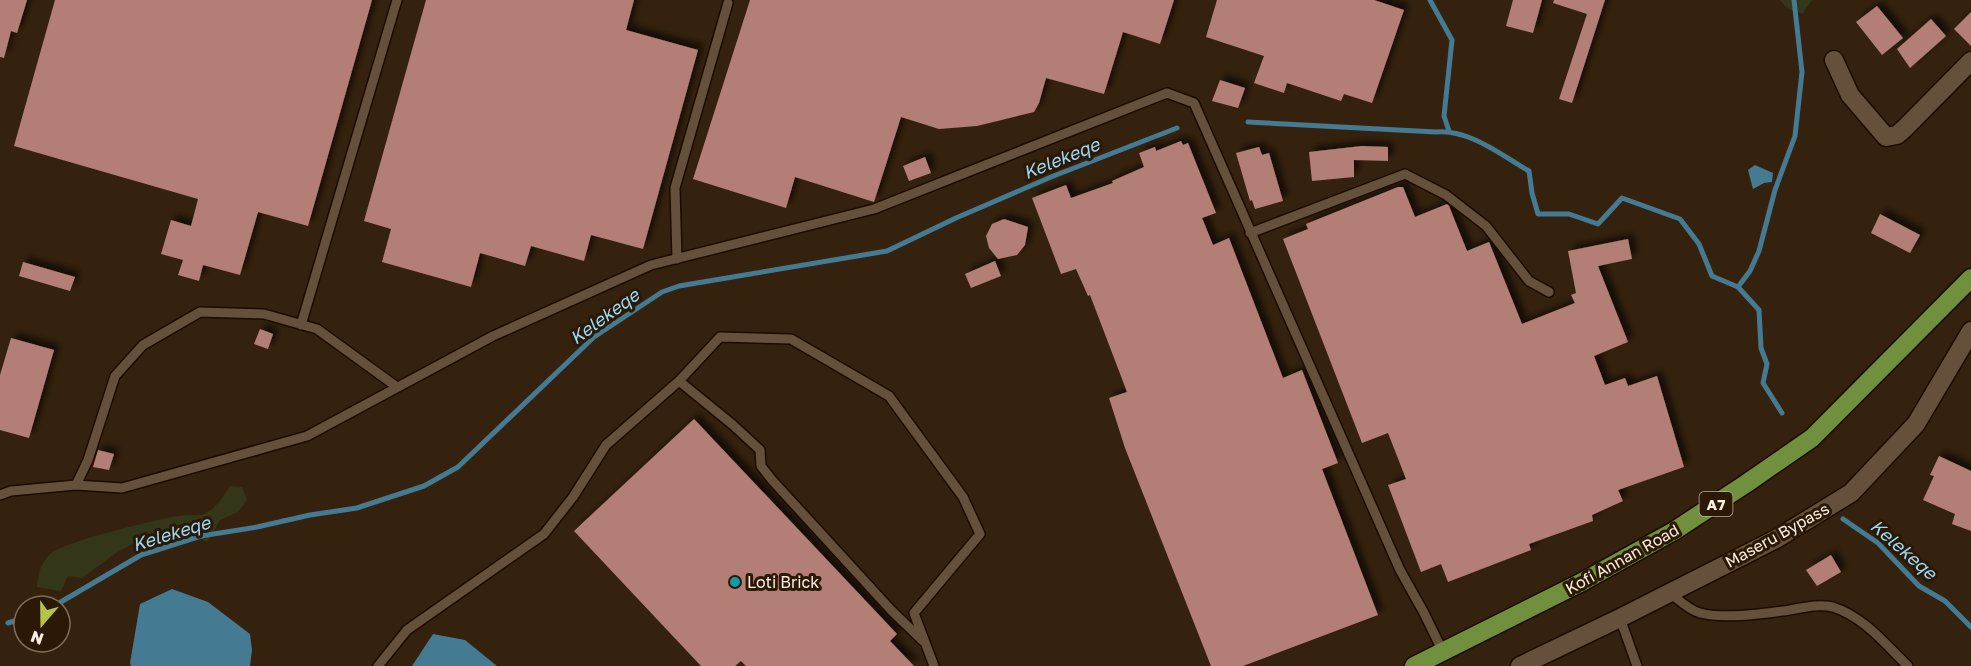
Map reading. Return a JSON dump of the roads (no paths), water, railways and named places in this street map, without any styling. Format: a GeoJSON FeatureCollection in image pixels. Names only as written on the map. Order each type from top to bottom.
{"type":"FeatureCollection","features":[{"type":"Feature","properties":{"kind":"main road","name":"Kofi Annan Road"},"geometry":{"type":"LineString","coordinates":[[1414,666],[1582,582],[1674,531],[1757,477],[1812,438],[1971,278]]}},
{"type":"Feature","properties":{"kind":"street"},"geometry":{"type":"LineString","coordinates":[[1834,60],[1850,95],[1886,137],[1898,135],[1971,61]]}},
{"type":"Feature","properties":{"kind":"street","name":"Maseru Bypass"},"geometry":{"type":"LineString","coordinates":[[1520,666],[1776,539],[1851,493],[1916,424],[1971,331]]}},
{"type":"Feature","properties":{"kind":"lane"},"geometry":{"type":"LineString","coordinates":[[301,325],[398,0]]}},
{"type":"Feature","properties":{"kind":"lane"},"geometry":{"type":"LineString","coordinates":[[677,259],[675,188],[728,3]]}},
{"type":"Feature","properties":{"kind":"lane"},"geometry":{"type":"LineString","coordinates":[[0,495],[11,491],[76,485],[122,488],[307,436],[493,336],[651,265],[874,209],[1167,93],[1194,103],[1400,570],[1443,652]]}},
{"type":"Feature","properties":{"kind":"lane"},"geometry":{"type":"LineString","coordinates":[[1250,233],[1405,174],[1446,195],[1486,226],[1529,282],[1549,292]]}},
{"type":"Feature","properties":{"kind":"lane"},"geometry":{"type":"LineString","coordinates":[[76,485],[88,460],[115,376],[143,345],[200,312],[264,314],[318,329],[397,387]]}},
{"type":"Feature","properties":{"kind":"lane"},"geometry":{"type":"LineString","coordinates":[[378,666],[407,630],[544,534],[573,498],[606,445],[679,381],[720,337],[790,339],[889,396],[963,497],[980,534],[914,613],[934,666]]}},
{"type":"Feature","properties":{"kind":"lane"},"geometry":{"type":"LineString","coordinates":[[679,381],[760,450],[761,466],[772,480],[891,610],[926,644]]}},
{"type":"Feature","properties":{"kind":"lane"},"geometry":{"type":"LineString","coordinates":[[1670,593],[1694,611],[1708,615],[1782,611],[1806,606],[1834,608],[1858,618],[1908,666]]}},
{"type":"Feature","properties":{"kind":"lane"},"geometry":{"type":"LineString","coordinates":[[1620,618],[1637,666]]}},
{"type":"Feature","properties":{"kind":"water"},"geometry":{"type":"Polygon","coordinates":[[[1755,165],[1773,173],[1772,182],[1764,183],[1753,189],[1748,170],[1755,165]]]}},
{"type":"Feature","properties":{"kind":"water"},"geometry":{"type":"Polygon","coordinates":[[[172,589],[208,602],[250,634],[252,650],[250,666],[131,666],[140,604],[172,589]]]}},
{"type":"Feature","properties":{"kind":"water"},"geometry":{"type":"Polygon","coordinates":[[[433,634],[465,640],[497,666],[412,666],[433,634]]]}},
{"type":"Feature","properties":{"kind":"waterway"},"geometry":{"type":"LineString","coordinates":[[1430,0],[1452,40],[1444,116],[1449,131]]}},
{"type":"Feature","properties":{"kind":"waterway"},"geometry":{"type":"LineString","coordinates":[[1738,287],[1750,271],[1759,251],[1775,190],[1795,136],[1802,72],[1794,0]]}},
{"type":"Feature","properties":{"kind":"waterway","name":"Kelekeqe"},"geometry":{"type":"LineString","coordinates":[[1248,122],[1448,132],[1484,144],[1529,171],[1538,214],[1569,214],[1598,224],[1622,198],[1680,219],[1699,244],[1712,276],[1738,287],[1759,310],[1761,348],[1767,364],[1763,383],[1782,413]]}},
{"type":"Feature","properties":{"kind":"waterway","name":"Kelekeqe"},"geometry":{"type":"LineString","coordinates":[[72,595],[141,555],[201,536],[357,508],[424,486],[458,467],[594,337],[662,292],[679,286],[887,251],[1051,177],[1177,128]]}},
{"type":"Feature","properties":{"kind":"waterway","name":"Kelekeqe"},"geometry":{"type":"LineString","coordinates":[[1843,519],[1878,543],[1919,586],[1945,601],[1971,627]]}},
{"type":"Feature","properties":{"kind":"waterway","name":"Kelekeqe"},"geometry":{"type":"LineString","coordinates":[[8,623],[12,622]]}},
{"type":"Feature","properties":{"kind":"place","name":"Loti Brick"},"geometry":{"type":"Point","coordinates":[735,582]}}]}
